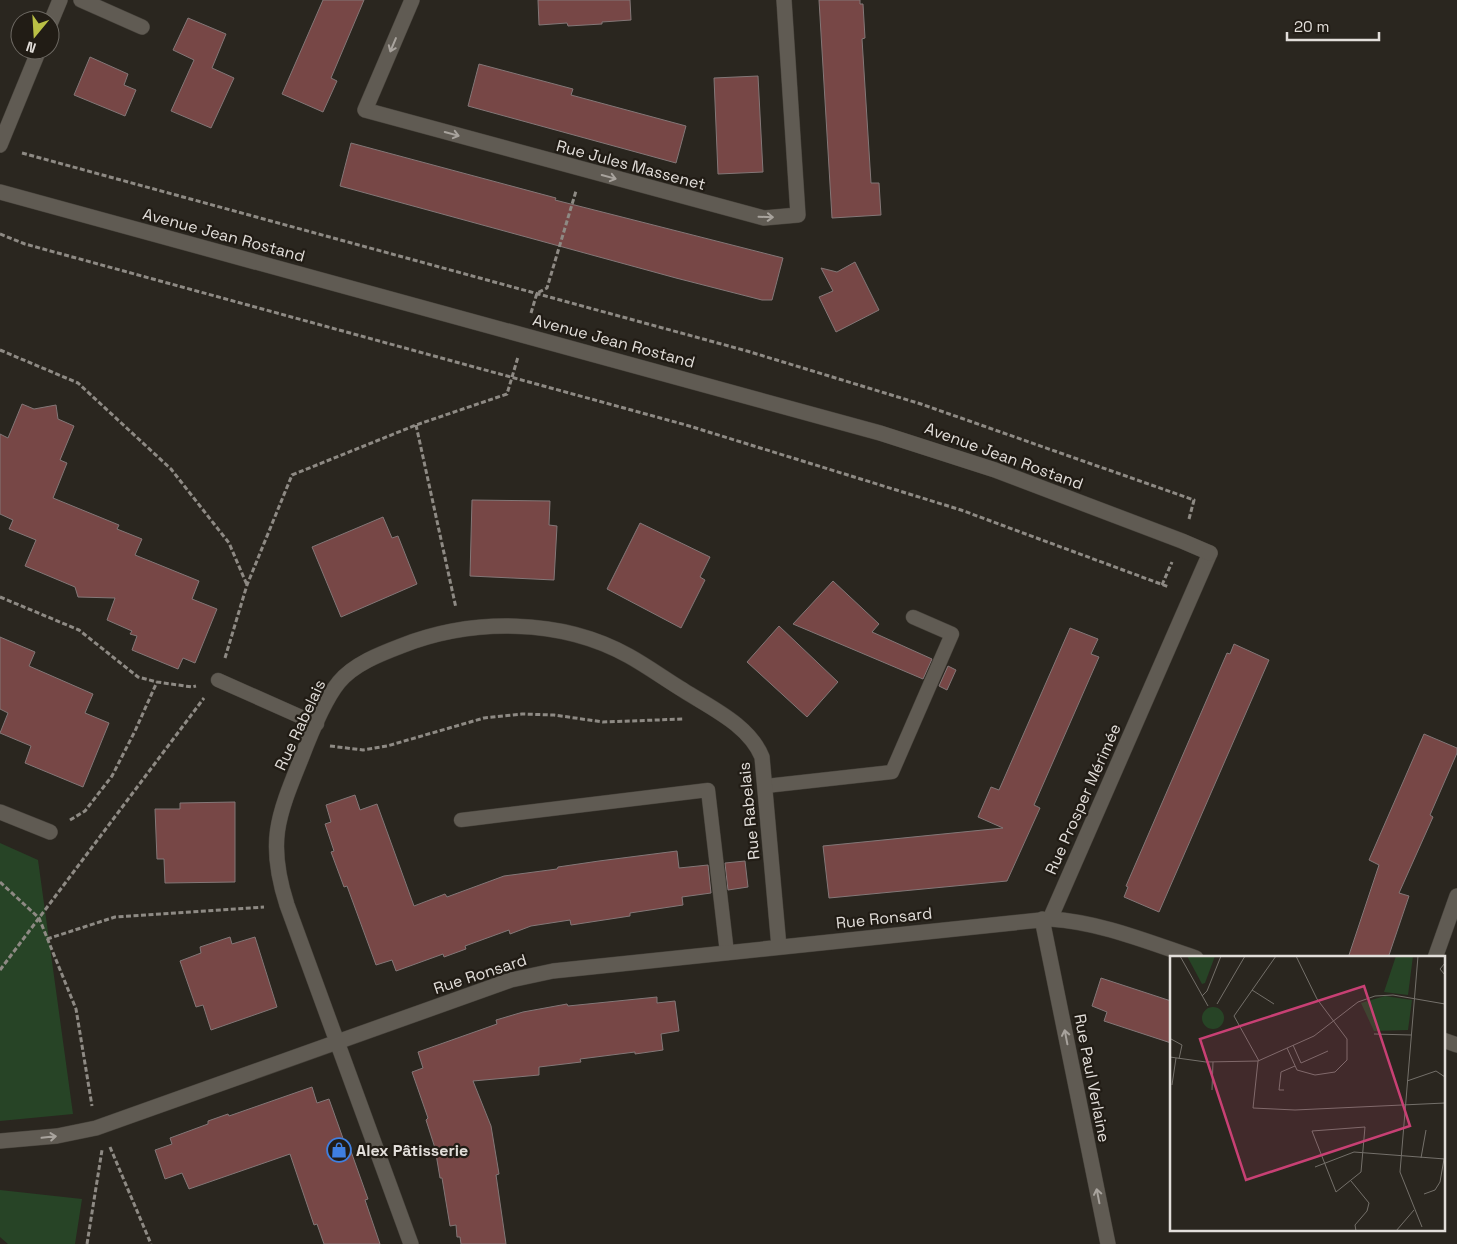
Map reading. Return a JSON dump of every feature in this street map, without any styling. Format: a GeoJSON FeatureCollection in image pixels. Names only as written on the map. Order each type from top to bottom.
{"type":"FeatureCollection","features":[{"type":"Feature","properties":{"kind":"street"},"geometry":{"type":"LineString","coordinates":[[80,0],[142,27]]}},
{"type":"Feature","properties":{"kind":"street","name":"Rue Jules Massenet"},"geometry":{"type":"LineString","coordinates":[[412,0],[365,110],[764,218],[798,215],[784,0]]}},
{"type":"Feature","properties":{"kind":"street"},"geometry":{"type":"LineString","coordinates":[[0,145],[35,60]]}},
{"type":"Feature","properties":{"kind":"street","name":"Avenue Jean Rostand"},"geometry":{"type":"LineString","coordinates":[[0,192],[833,419],[947,453],[1210,553]]}},
{"type":"Feature","properties":{"kind":"street","name":"Rue Prosper Mérimée"},"geometry":{"type":"LineString","coordinates":[[1046,919],[1210,553]]}},
{"type":"Feature","properties":{"kind":"street","name":"Rue Rabelais"},"geometry":{"type":"LineString","coordinates":[[411,1244],[287,905],[276,865],[277,827],[281,811],[307,744],[330,696],[340,681],[353,670],[371,659],[412,642],[460,630],[514,626],[564,632],[586,638],[628,655],[740,727],[758,746],[762,757],[779,947]]}},
{"type":"Feature","properties":{"kind":"street"},"geometry":{"type":"LineString","coordinates":[[0,812],[50,832]]}},
{"type":"Feature","properties":{"kind":"street"},"geometry":{"type":"LineString","coordinates":[[1436,956],[1457,896]]}},
{"type":"Feature","properties":{"kind":"street"},"geometry":{"type":"LineString","coordinates":[[1046,919],[1070,920],[1102,927],[1190,956]]}},
{"type":"Feature","properties":{"kind":"street","name":"Rue Ronsard"},"geometry":{"type":"LineString","coordinates":[[0,1140],[100,1133],[338,1042],[511,980],[553,971],[1046,919]]}},
{"type":"Feature","properties":{"kind":"street","name":"Rue Paul Verlaine"},"geometry":{"type":"LineString","coordinates":[[1046,919],[1108,1244]]}},
{"type":"Feature","properties":{"kind":"street"},"geometry":{"type":"LineString","coordinates":[[1444,1040],[1457,1044]]}},
{"type":"Feature","properties":{"kind":"lane"},"geometry":{"type":"LineString","coordinates":[[766,786],[892,772],[952,634],[913,617]]}},
{"type":"Feature","properties":{"kind":"lane"},"geometry":{"type":"LineString","coordinates":[[218,680],[317,724]]}},
{"type":"Feature","properties":{"kind":"lane"},"geometry":{"type":"LineString","coordinates":[[461,820],[708,790],[727,953]]}},
{"type":"Feature","properties":{"kind":"path"},"geometry":{"type":"LineString","coordinates":[[19,152],[747,351],[912,401],[1194,500],[1182,541],[1162,585]]}},
{"type":"Feature","properties":{"kind":"path"},"geometry":{"type":"LineString","coordinates":[[0,970],[218,680],[247,585],[292,475],[416,425],[508,394],[511,378],[537,293],[547,288],[582,170]]}},
{"type":"Feature","properties":{"kind":"path"},"geometry":{"type":"LineString","coordinates":[[0,234],[25,244],[686,425],[961,510],[1191,597]]}},
{"type":"Feature","properties":{"kind":"path"},"geometry":{"type":"LineString","coordinates":[[0,350],[78,383],[171,469],[229,542],[247,585]]}},
{"type":"Feature","properties":{"kind":"path"},"geometry":{"type":"LineString","coordinates":[[416,425],[460,630]]}},
{"type":"Feature","properties":{"kind":"path"},"geometry":{"type":"LineString","coordinates":[[0,597],[79,630],[138,677],[192,687],[218,680]]}},
{"type":"Feature","properties":{"kind":"path"},"geometry":{"type":"LineString","coordinates":[[50,832],[84,811],[112,776],[157,682]]}},
{"type":"Feature","properties":{"kind":"path"},"geometry":{"type":"LineString","coordinates":[[307,744],[363,750],[387,746],[484,718],[522,714],[554,715],[603,722],[724,717]]}},
{"type":"Feature","properties":{"kind":"path"},"geometry":{"type":"LineString","coordinates":[[0,882],[39,918],[76,1010],[100,1133],[87,1244]]}},
{"type":"Feature","properties":{"kind":"path"},"geometry":{"type":"LineString","coordinates":[[48,938],[114,917],[287,905]]}},
{"type":"Feature","properties":{"kind":"path"},"geometry":{"type":"LineString","coordinates":[[100,1133],[110,1148],[151,1244]]}},
{"type":"Feature","properties":{"kind":"green space"},"geometry":{"type":"Polygon","coordinates":[[[0,843],[38,860],[73,1114],[0,1121],[0,843]]]}},
{"type":"Feature","properties":{"kind":"green space"},"geometry":{"type":"Polygon","coordinates":[[[0,1190],[82,1199],[75,1244],[8,1244],[0,1237],[0,1190]]]}},
{"type":"Feature","properties":{"kind":"building"},"geometry":{"type":"Polygon","coordinates":[[[323,0],[364,0],[331,78],[337,81],[323,112],[282,94],[323,0]]]}},
{"type":"Feature","properties":{"kind":"building"},"geometry":{"type":"Polygon","coordinates":[[[538,0],[630,0],[631,20],[568,26],[567,23],[539,25],[538,0]]]}},
{"type":"Feature","properties":{"kind":"building"},"geometry":{"type":"Polygon","coordinates":[[[819,0],[860,0],[860,4],[863,4],[865,38],[862,39],[871,183],[879,183],[881,215],[832,218],[819,0]]]}},
{"type":"Feature","properties":{"kind":"building"},"geometry":{"type":"Polygon","coordinates":[[[188,18],[226,34],[212,68],[234,78],[211,128],[171,111],[194,60],[173,50],[188,18]]]}},
{"type":"Feature","properties":{"kind":"building"},"geometry":{"type":"Polygon","coordinates":[[[90,57],[128,74],[124,85],[136,90],[125,116],[74,95],[90,57]]]}},
{"type":"Feature","properties":{"kind":"building"},"geometry":{"type":"Polygon","coordinates":[[[479,64],[573,89],[571,95],[686,126],[676,163],[468,106],[479,64]]]}},
{"type":"Feature","properties":{"kind":"building"},"geometry":{"type":"Polygon","coordinates":[[[758,76],[763,172],[718,174],[714,78],[758,76]]]}},
{"type":"Feature","properties":{"kind":"building"},"geometry":{"type":"Polygon","coordinates":[[[351,143],[556,198],[555,200],[783,258],[772,300],[762,300],[676,278],[340,186],[351,143]]]}},
{"type":"Feature","properties":{"kind":"building"},"geometry":{"type":"Polygon","coordinates":[[[855,262],[879,310],[836,332],[819,297],[833,291],[821,268],[837,272],[855,262]]]}},
{"type":"Feature","properties":{"kind":"building"},"geometry":{"type":"Polygon","coordinates":[[[22,404],[34,409],[56,405],[58,419],[74,426],[60,460],[67,463],[53,498],[119,525],[117,529],[142,539],[135,555],[199,581],[192,599],[217,609],[195,663],[183,658],[178,669],[132,650],[137,636],[130,634],[132,631],[107,620],[115,598],[78,597],[75,587],[25,566],[36,540],[9,529],[13,520],[0,514],[0,434],[8,438],[22,404]]]}},
{"type":"Feature","properties":{"kind":"building"},"geometry":{"type":"Polygon","coordinates":[[[472,500],[550,501],[549,525],[557,526],[554,580],[470,576],[472,500]]]}},
{"type":"Feature","properties":{"kind":"building"},"geometry":{"type":"Polygon","coordinates":[[[383,517],[392,538],[398,536],[417,584],[341,617],[312,547],[383,517]]]}},
{"type":"Feature","properties":{"kind":"building"},"geometry":{"type":"Polygon","coordinates":[[[640,523],[710,557],[700,577],[705,580],[681,628],[607,589],[640,523]]]}},
{"type":"Feature","properties":{"kind":"building"},"geometry":{"type":"Polygon","coordinates":[[[833,581],[879,624],[872,632],[932,659],[923,679],[793,624],[833,581]]]}},
{"type":"Feature","properties":{"kind":"building"},"geometry":{"type":"Polygon","coordinates":[[[779,626],[838,682],[807,717],[747,662],[779,626]]]}},
{"type":"Feature","properties":{"kind":"building"},"geometry":{"type":"Polygon","coordinates":[[[1070,628],[1098,639],[1091,654],[1099,657],[1034,805],[1040,808],[1007,881],[829,898],[823,846],[1003,828],[978,817],[991,787],[999,790],[1070,628]]]}},
{"type":"Feature","properties":{"kind":"building"},"geometry":{"type":"Polygon","coordinates":[[[0,637],[35,652],[29,666],[93,694],[85,713],[109,723],[83,787],[25,763],[31,746],[0,733],[8,713],[0,709],[0,637]]]}},
{"type":"Feature","properties":{"kind":"building"},"geometry":{"type":"Polygon","coordinates":[[[1234,644],[1269,660],[1159,912],[1124,897],[1128,887],[1126,886],[1227,653],[1230,654],[1234,644]]]}},
{"type":"Feature","properties":{"kind":"building"},"geometry":{"type":"Polygon","coordinates":[[[948,666],[956,670],[947,690],[939,686],[948,666]]]}},
{"type":"Feature","properties":{"kind":"building"},"geometry":{"type":"Polygon","coordinates":[[[1424,734],[1457,748],[1457,753],[1430,815],[1433,817],[1399,893],[1409,896],[1389,956],[1349,956],[1379,865],[1369,860],[1424,734]]]}},
{"type":"Feature","properties":{"kind":"building"},"geometry":{"type":"Polygon","coordinates":[[[355,795],[360,810],[377,804],[414,906],[445,894],[447,897],[504,876],[677,851],[679,868],[708,865],[711,893],[682,897],[683,905],[630,913],[630,916],[571,925],[570,920],[531,926],[510,934],[509,930],[465,946],[466,949],[444,957],[443,954],[396,971],[392,960],[376,965],[347,886],[344,887],[331,852],[334,851],[325,824],[331,822],[326,805],[355,795]]]}},
{"type":"Feature","properties":{"kind":"building"},"geometry":{"type":"Polygon","coordinates":[[[235,802],[235,882],[165,883],[164,859],[157,859],[155,809],[180,809],[180,803],[235,802]]]}},
{"type":"Feature","properties":{"kind":"building"},"geometry":{"type":"Polygon","coordinates":[[[745,861],[748,887],[728,890],[725,863],[745,861]]]}},
{"type":"Feature","properties":{"kind":"building"},"geometry":{"type":"Polygon","coordinates":[[[230,937],[232,944],[255,937],[277,1007],[211,1030],[203,1005],[196,1007],[180,961],[201,953],[200,947],[230,937]]]}},
{"type":"Feature","properties":{"kind":"building"},"geometry":{"type":"Polygon","coordinates":[[[1101,978],[1170,1001],[1170,1043],[1104,1021],[1107,1012],[1092,1006],[1101,978]]]}},
{"type":"Feature","properties":{"kind":"building"},"geometry":{"type":"Polygon","coordinates":[[[657,997],[657,1003],[675,1001],[679,1031],[661,1034],[663,1050],[580,1059],[581,1062],[539,1067],[539,1075],[473,1081],[491,1126],[499,1174],[496,1175],[506,1244],[461,1244],[460,1237],[457,1237],[456,1225],[450,1226],[442,1178],[440,1178],[435,1148],[426,1120],[428,1118],[412,1072],[423,1068],[418,1052],[497,1024],[496,1020],[523,1012],[567,1004],[568,1006],[657,997]]]}},
{"type":"Feature","properties":{"kind":"building"},"geometry":{"type":"Polygon","coordinates":[[[312,1087],[317,1103],[329,1099],[345,1144],[348,1143],[368,1199],[365,1200],[380,1244],[324,1244],[317,1224],[314,1225],[290,1154],[189,1189],[182,1173],[165,1179],[155,1150],[172,1144],[170,1138],[208,1124],[208,1121],[228,1114],[229,1116],[312,1087]]]}},
{"type":"Feature","properties":{"kind":"place","name":"Alex Pâtisserie"},"geometry":{"type":"Point","coordinates":[339,1150]}}]}
